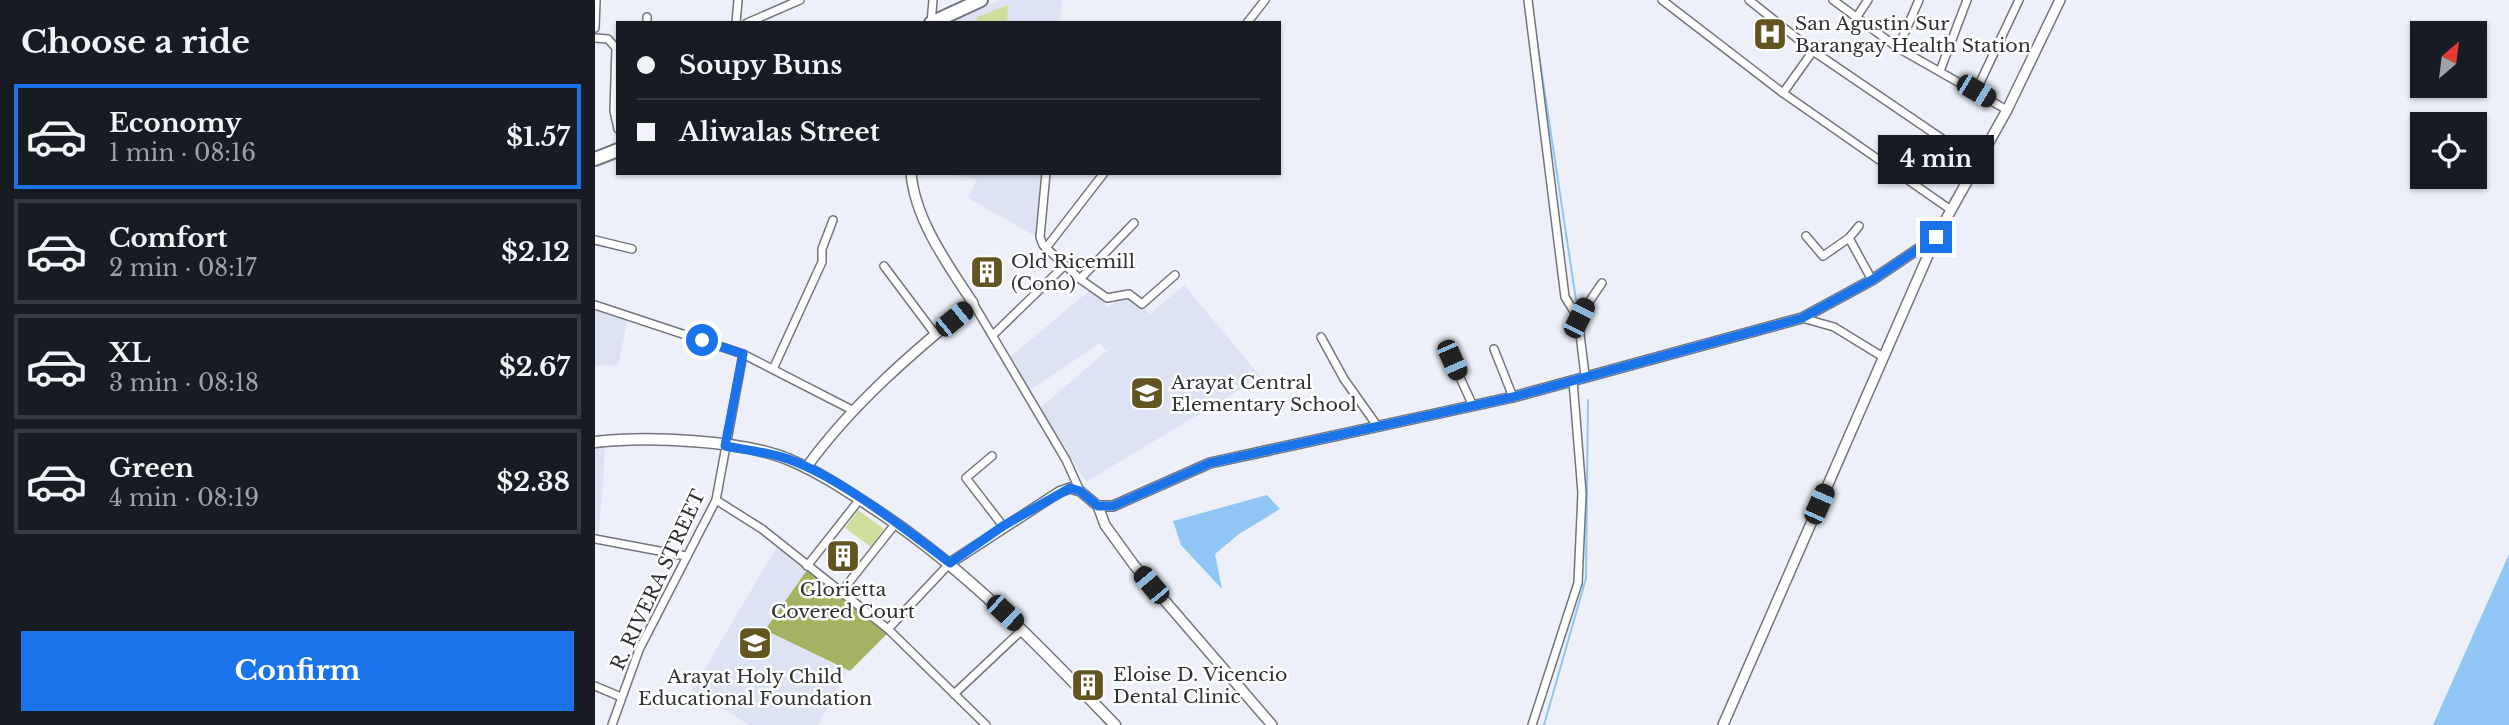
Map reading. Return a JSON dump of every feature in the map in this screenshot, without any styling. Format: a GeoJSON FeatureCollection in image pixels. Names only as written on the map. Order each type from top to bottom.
{"type":"FeatureCollection","features":[{"type":"Feature","properties":{"kind":"highway"},"geometry":{"type":"LineString","coordinates":[[935,21],[982,0]]}},
{"type":"Feature","properties":{"kind":"highway"},"geometry":{"type":"LineString","coordinates":[[595,159],[616,151]]}},
{"type":"Feature","properties":{"kind":"main road"},"geometry":{"type":"LineString","coordinates":[[595,442],[692,441],[769,454],[806,468],[860,499],[950,563],[1023,630],[1114,725]]}},
{"type":"Feature","properties":{"kind":"street"},"geometry":{"type":"LineString","coordinates":[[595,29],[596,0]]}},
{"type":"Feature","properties":{"kind":"street"},"geometry":{"type":"LineString","coordinates":[[736,21],[738,0]]}},
{"type":"Feature","properties":{"kind":"street"},"geometry":{"type":"LineString","coordinates":[[752,21],[800,0]]}},
{"type":"Feature","properties":{"kind":"street"},"geometry":{"type":"LineString","coordinates":[[931,21],[933,0]]}},
{"type":"Feature","properties":{"kind":"street"},"geometry":{"type":"LineString","coordinates":[[1249,21],[1265,0]]}},
{"type":"Feature","properties":{"kind":"street"},"geometry":{"type":"LineString","coordinates":[[1528,0],[1566,297],[1579,318],[1585,375]]}},
{"type":"Feature","properties":{"kind":"street"},"geometry":{"type":"LineString","coordinates":[[1662,0],[1783,93],[1951,210]]}},
{"type":"Feature","properties":{"kind":"street"},"geometry":{"type":"LineString","coordinates":[[1749,0],[1813,51],[1957,149],[1976,166]]}},
{"type":"Feature","properties":{"kind":"street"},"geometry":{"type":"LineString","coordinates":[[1833,0],[1898,48],[2007,110]]}},
{"type":"Feature","properties":{"kind":"street"},"geometry":{"type":"LineString","coordinates":[[1856,18],[1868,0]]}},
{"type":"Feature","properties":{"kind":"street"},"geometry":{"type":"LineString","coordinates":[[1898,48],[1919,0]]}},
{"type":"Feature","properties":{"kind":"street"},"geometry":{"type":"LineString","coordinates":[[1940,71],[1967,0]]}},
{"type":"Feature","properties":{"kind":"street"},"geometry":{"type":"LineString","coordinates":[[1976,91],[2019,0]]}},
{"type":"Feature","properties":{"kind":"street"},"geometry":{"type":"LineString","coordinates":[[1723,725],[1936,237],[2007,110],[2060,0]]}},
{"type":"Feature","properties":{"kind":"street"},"geometry":{"type":"LineString","coordinates":[[595,38],[608,39],[616,47]]}},
{"type":"Feature","properties":{"kind":"street"},"geometry":{"type":"LineString","coordinates":[[1783,93],[1813,51]]}},
{"type":"Feature","properties":{"kind":"street"},"geometry":{"type":"LineString","coordinates":[[616,69],[616,120]]}},
{"type":"Feature","properties":{"kind":"street"},"geometry":{"type":"LineString","coordinates":[[1549,158],[1559,156]]}},
{"type":"Feature","properties":{"kind":"street"},"geometry":{"type":"LineString","coordinates":[[911,175],[912,185],[931,234],[1066,460],[1080,491]]}},
{"type":"Feature","properties":{"kind":"street"},"geometry":{"type":"LineString","coordinates":[[1046,175],[1040,237],[1064,266],[1080,279],[1107,298],[1117,299],[1129,294],[1142,304],[1175,275]]}},
{"type":"Feature","properties":{"kind":"street"},"geometry":{"type":"LineString","coordinates":[[1047,248],[1102,175]]}},
{"type":"Feature","properties":{"kind":"street"},"geometry":{"type":"LineString","coordinates":[[773,367],[822,262],[822,252],[834,220]]}},
{"type":"Feature","properties":{"kind":"street"},"geometry":{"type":"LineString","coordinates":[[1080,279],[1134,223]]}},
{"type":"Feature","properties":{"kind":"street"},"geometry":{"type":"LineString","coordinates":[[1806,236],[1823,256],[1849,238],[1859,226]]}},
{"type":"Feature","properties":{"kind":"street"},"geometry":{"type":"LineString","coordinates":[[1098,506],[1113,506],[1210,463],[1513,397],[1573,382],[1585,375],[1602,374],[1802,318],[1872,280],[1936,237]]}},
{"type":"Feature","properties":{"kind":"street"},"geometry":{"type":"LineString","coordinates":[[1849,238],[1872,280]]}},
{"type":"Feature","properties":{"kind":"street"},"geometry":{"type":"LineString","coordinates":[[595,240],[632,248]]}},
{"type":"Feature","properties":{"kind":"street"},"geometry":{"type":"LineString","coordinates":[[884,266],[935,334]]}},
{"type":"Feature","properties":{"kind":"street"},"geometry":{"type":"LineString","coordinates":[[993,335],[1064,266]]}},
{"type":"Feature","properties":{"kind":"street"},"geometry":{"type":"LineString","coordinates":[[1579,318],[1602,284]]}},
{"type":"Feature","properties":{"kind":"street"},"geometry":{"type":"LineString","coordinates":[[806,468],[835,430],[935,334],[973,303]]}},
{"type":"Feature","properties":{"kind":"street"},"geometry":{"type":"LineString","coordinates":[[595,304],[743,354],[855,411]]}},
{"type":"Feature","properties":{"kind":"street"},"geometry":{"type":"LineString","coordinates":[[1802,318],[1835,327],[1883,357]]}},
{"type":"Feature","properties":{"kind":"street"},"geometry":{"type":"LineString","coordinates":[[1321,337],[1343,379],[1378,427]]}},
{"type":"Feature","properties":{"kind":"street"},"geometry":{"type":"LineString","coordinates":[[1494,349],[1513,397]]}},
{"type":"Feature","properties":{"kind":"street","name":"R. RIVERA STREET"},"geometry":{"type":"LineString","coordinates":[[612,725],[639,650],[716,500],[743,354]]}},
{"type":"Feature","properties":{"kind":"street"},"geometry":{"type":"LineString","coordinates":[[1452,360],[1473,406]]}},
{"type":"Feature","properties":{"kind":"street"},"geometry":{"type":"LineString","coordinates":[[1532,725],[1577,583],[1582,493],[1573,382]]}},
{"type":"Feature","properties":{"kind":"street"},"geometry":{"type":"LineString","coordinates":[[992,456],[966,478],[1003,526]]}},
{"type":"Feature","properties":{"kind":"street"},"geometry":{"type":"LineString","coordinates":[[888,629],[950,563],[1003,526],[1070,488],[1080,491],[1098,506],[1105,525],[1134,565],[1272,725]]}},
{"type":"Feature","properties":{"kind":"street"},"geometry":{"type":"LineString","coordinates":[[807,566],[860,499]]}},
{"type":"Feature","properties":{"kind":"street"},"geometry":{"type":"LineString","coordinates":[[716,500],[762,529],[888,629],[986,725]]}},
{"type":"Feature","properties":{"kind":"street"},"geometry":{"type":"LineString","coordinates":[[842,591],[896,523]]}},
{"type":"Feature","properties":{"kind":"street"},"geometry":{"type":"LineString","coordinates":[[595,539],[686,556]]}},
{"type":"Feature","properties":{"kind":"street"},"geometry":{"type":"LineString","coordinates":[[954,694],[1023,630]]}},
{"type":"Feature","properties":{"kind":"street"},"geometry":{"type":"LineString","coordinates":[[595,686],[621,696]]}},
{"type":"Feature","properties":{"kind":"shaded area"},"geometry":{"type":"Polygon","coordinates":[[[999,0],[1062,0],[1060,21],[950,21],[999,0]]]}},
{"type":"Feature","properties":{"kind":"shaded area"},"geometry":{"type":"Polygon","coordinates":[[[956,175],[1045,175],[1037,237],[968,198],[977,179],[956,175]]]}},
{"type":"Feature","properties":{"kind":"shaded area","name":"Arayat Central Elementary School"},"geometry":{"type":"Polygon","coordinates":[[[1184,285],[1261,377],[1086,482],[1040,408],[1124,336],[1106,350],[1100,343],[1029,391],[1009,358],[1091,289],[1108,307],[1129,294],[1150,314],[1184,285]]]}},
{"type":"Feature","properties":{"kind":"shaded area"},"geometry":{"type":"Polygon","coordinates":[[[595,308],[628,318],[618,366],[595,365],[595,308]]]}},
{"type":"Feature","properties":{"kind":"shaded area"},"geometry":{"type":"Polygon","coordinates":[[[605,445],[598,537],[595,537],[595,446],[605,445]]]}},
{"type":"Feature","properties":{"kind":"shaded area","name":"Arayat Holy Child Educational Foundation"},"geometry":{"type":"Polygon","coordinates":[[[777,547],[807,570],[765,630],[847,671],[818,725],[749,725],[692,690],[777,547]]]}},
{"type":"Feature","properties":{"kind":"green space"},"geometry":{"type":"Polygon","coordinates":[[[1008,5],[1007,21],[976,21],[977,17],[1008,5]]]}},
{"type":"Feature","properties":{"kind":"green space"},"geometry":{"type":"Polygon","coordinates":[[[858,510],[884,529],[871,547],[845,528],[858,510]]]}},
{"type":"Feature","properties":{"kind":"green space"},"geometry":{"type":"Polygon","coordinates":[[[807,570],[889,632],[850,671],[765,630],[807,570]]]}},
{"type":"Feature","properties":{"kind":"water"},"geometry":{"type":"Polygon","coordinates":[[[1267,495],[1280,509],[1239,534],[1215,554],[1222,589],[1181,545],[1173,521],[1267,495]]]}},
{"type":"Feature","properties":{"kind":"water"},"geometry":{"type":"Polygon","coordinates":[[[2509,554],[2509,725],[2433,725],[2509,554]]]}},
{"type":"Feature","properties":{"kind":"waterway"},"geometry":{"type":"LineString","coordinates":[[1532,8],[1576,300]]}},
{"type":"Feature","properties":{"kind":"waterway"},"geometry":{"type":"LineString","coordinates":[[1544,725],[1586,578],[1588,400]]}},
{"type":"Feature","properties":{"kind":"place","name":"San Agustin Sur Barangay Health Station"},"geometry":{"type":"Point","coordinates":[1770,34]}},
{"type":"Feature","properties":{"kind":"place","name":"Old Ricemill (Cono)"},"geometry":{"type":"Point","coordinates":[987,272]}},
{"type":"Feature","properties":{"kind":"place","name":"Arayat Central Elementary School"},"geometry":{"type":"Point","coordinates":[1147,393]}},
{"type":"Feature","properties":{"kind":"place","name":"Glorietta Covered Court"},"geometry":{"type":"Point","coordinates":[843,556]}},
{"type":"Feature","properties":{"kind":"place","name":"Arayat Holy Child Educational Foundation"},"geometry":{"type":"Point","coordinates":[755,643]}},
{"type":"Feature","properties":{"kind":"place","name":"Eloise D. Vicencio Dental Clinic"},"geometry":{"type":"Point","coordinates":[1088,685]}},
{"type":"Feature","properties":{"kind":"route"},"geometry":{"type":"LineString","coordinates":[[702,340],[743,354],[725,446],[789,459],[860,499],[950,563],[1003,526],[1070,488],[1080,491],[1098,506],[1113,506],[1210,463],[1513,397],[1573,382],[1585,375],[1602,374],[1802,318],[1872,280],[1936,237]]}}]}
